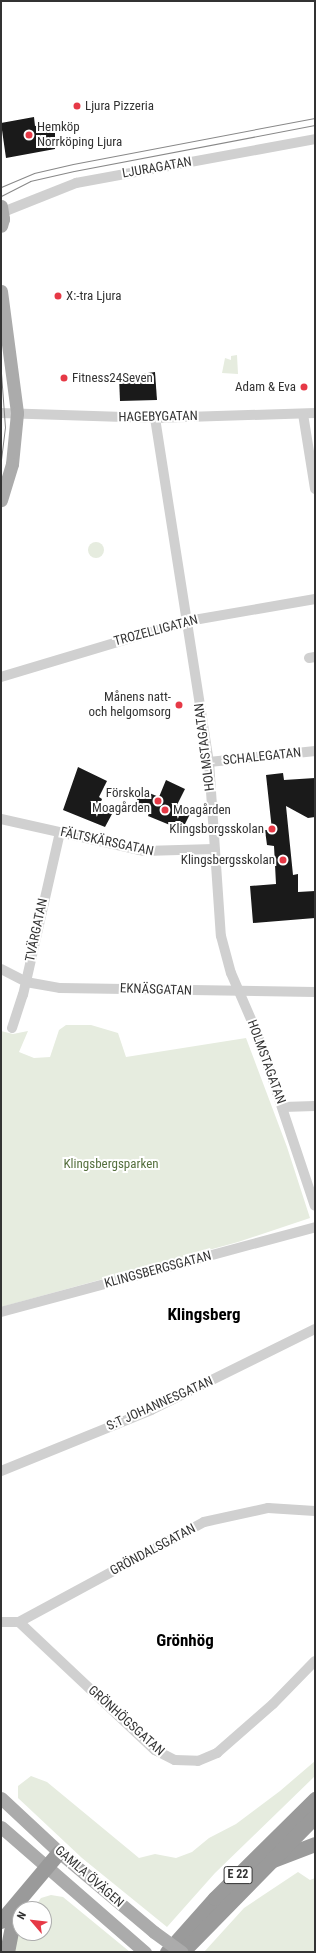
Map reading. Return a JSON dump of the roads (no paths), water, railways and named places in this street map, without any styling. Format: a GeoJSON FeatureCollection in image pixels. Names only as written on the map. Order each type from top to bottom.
{"type":"FeatureCollection","features":[{"type":"Feature","properties":{"kind":"highway","name":"E 22"},"geometry":{"type":"LineString","coordinates":[[167,1952],[215,1898],[315,1799]]}},
{"type":"Feature","properties":{"kind":"highway","name":"E 22"},"geometry":{"type":"LineString","coordinates":[[182,1952],[267,1863],[315,1816]]}},
{"type":"Feature","properties":{"kind":"highway"},"geometry":{"type":"LineString","coordinates":[[267,1863],[315,1844]]}},
{"type":"Feature","properties":{"kind":"highway"},"geometry":{"type":"LineString","coordinates":[[1,1921],[62,1854]]}},
{"type":"Feature","properties":{"kind":"highway"},"geometry":{"type":"LineString","coordinates":[[27,1901],[48,1870]]}},
{"type":"Feature","properties":{"kind":"highway"},"geometry":{"type":"LineString","coordinates":[[7,1952],[12,1926]]}},
{"type":"Feature","properties":{"kind":"main road"},"geometry":{"type":"LineString","coordinates":[[1,226],[2,209]]}},
{"type":"Feature","properties":{"kind":"main road"},"geometry":{"type":"LineString","coordinates":[[1,291],[17,413],[12,464],[1,500]]}},
{"type":"Feature","properties":{"kind":"main road","name":"GAMLA ÖVÄGEN"},"geometry":{"type":"LineString","coordinates":[[1,1798],[62,1854],[154,1932],[182,1952]]}},
{"type":"Feature","properties":{"kind":"main road","name":"GAMLA ÖVÄGEN"},"geometry":{"type":"LineString","coordinates":[[1,1827],[48,1870],[143,1951]]}},
{"type":"Feature","properties":{"kind":"street","name":"LJURAGATAN"},"geometry":{"type":"LineString","coordinates":[[2,209],[76,183],[315,139]]}},
{"type":"Feature","properties":{"kind":"street","name":"HAGEBYGATAN"},"geometry":{"type":"LineString","coordinates":[[1,413],[155,418],[315,413]]}},
{"type":"Feature","properties":{"kind":"street"},"geometry":{"type":"LineString","coordinates":[[303,414],[315,489]]}},
{"type":"Feature","properties":{"kind":"street","name":"HOLMSTAGATAN"},"geometry":{"type":"LineString","coordinates":[[155,418],[209,762],[221,936],[237,989],[257,1033],[283,1107],[315,1206]]}},
{"type":"Feature","properties":{"kind":"street","name":"TROZELLIGATAN"},"geometry":{"type":"LineString","coordinates":[[1,677],[188,621],[315,599]]}},
{"type":"Feature","properties":{"kind":"street","name":"SCHALEGATAN"},"geometry":{"type":"LineString","coordinates":[[209,762],[315,751]]}},
{"type":"Feature","properties":{"kind":"street","name":"FÄLTSKÄRSGATAN"},"geometry":{"type":"LineString","coordinates":[[1,819],[155,852],[214,849]]}},
{"type":"Feature","properties":{"kind":"street","name":"TVÄRGATAN"},"geometry":{"type":"LineString","coordinates":[[12,1028],[26,982],[60,832]]}},
{"type":"Feature","properties":{"kind":"street","name":"EKNÄSGATAN"},"geometry":{"type":"LineString","coordinates":[[1,969],[26,982],[60,988],[198,992],[237,989],[315,992]]}},
{"type":"Feature","properties":{"kind":"street"},"geometry":{"type":"LineString","coordinates":[[283,1107],[315,1106]]}},
{"type":"Feature","properties":{"kind":"street","name":"KLINGSBERGSGATAN"},"geometry":{"type":"LineString","coordinates":[[1,1312],[315,1227]]}},
{"type":"Feature","properties":{"kind":"street","name":"S:T JOHANNESGATAN"},"geometry":{"type":"LineString","coordinates":[[1,1471],[152,1410],[315,1329]]}},
{"type":"Feature","properties":{"kind":"street","name":"GRÖNDALSGATAN"},"geometry":{"type":"LineString","coordinates":[[1,1622],[19,1622],[204,1522],[268,1508],[315,1511]]}},
{"type":"Feature","properties":{"kind":"street","name":"GRÖNHÖGSGATAN"},"geometry":{"type":"LineString","coordinates":[[19,1622],[155,1750],[175,1760],[198,1761],[217,1754],[274,1704],[315,1661]]}},
{"type":"Feature","properties":{"kind":"tram line"},"geometry":{"type":"LineString","coordinates":[[1,187],[34,173],[73,164],[315,118]]}},
{"type":"Feature","properties":{"kind":"tram line"},"geometry":{"type":"LineString","coordinates":[[1,196],[30,181],[74,171],[315,125]]}},
{"type":"Feature","properties":{"kind":"tram line"},"geometry":{"type":"LineString","coordinates":[[1,373],[5,427],[1,462]]}},
{"type":"Feature","properties":{"kind":"place","name":"Ljura Pizzeria"},"geometry":{"type":"Point","coordinates":[77,106]}},
{"type":"Feature","properties":{"kind":"place","name":"Hemköp Norrköping Ljura"},"geometry":{"type":"Point","coordinates":[29,135]}},
{"type":"Feature","properties":{"kind":"place","name":"X:-tra Ljura"},"geometry":{"type":"Point","coordinates":[58,296]}},
{"type":"Feature","properties":{"kind":"place","name":"Fitness24Seven"},"geometry":{"type":"Point","coordinates":[64,378]}},
{"type":"Feature","properties":{"kind":"place","name":"Adam & Eva"},"geometry":{"type":"Point","coordinates":[304,387]}},
{"type":"Feature","properties":{"kind":"place","name":"Månens natt- och helgomsorg"},"geometry":{"type":"Point","coordinates":[179,705]}},
{"type":"Feature","properties":{"kind":"place","name":"Förskola Moagården"},"geometry":{"type":"Point","coordinates":[158,801]}},
{"type":"Feature","properties":{"kind":"place","name":"Moagården"},"geometry":{"type":"Point","coordinates":[165,810]}},
{"type":"Feature","properties":{"kind":"place","name":"Klingsborgsskolan"},"geometry":{"type":"Point","coordinates":[272,829]}},
{"type":"Feature","properties":{"kind":"place","name":"Klingsbergsskolan"},"geometry":{"type":"Point","coordinates":[283,860]}},
{"type":"Feature","properties":{"kind":"district","name":"Klingsberg"},"geometry":{"type":"Point","coordinates":[204,1315]}},
{"type":"Feature","properties":{"kind":"district","name":"Grönhög"},"geometry":{"type":"Point","coordinates":[185,1641]}},
{"type":"Feature","properties":{"kind":"park label","name":"Klingsbergsparken"},"geometry":{"type":"Point","coordinates":[111,1164]}}]}
